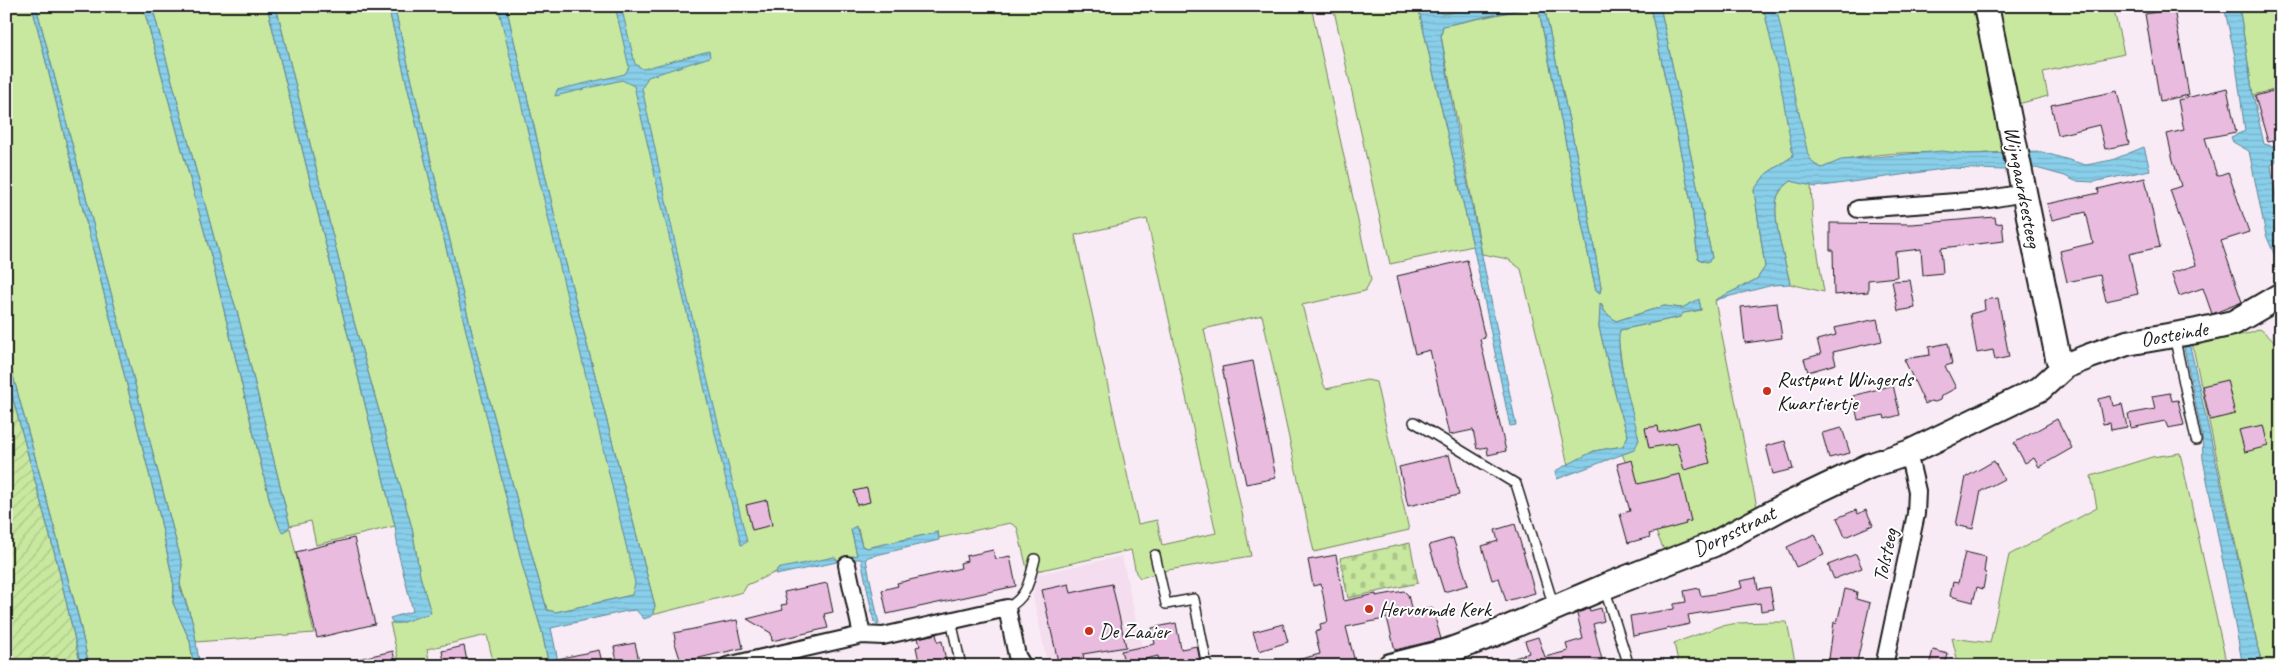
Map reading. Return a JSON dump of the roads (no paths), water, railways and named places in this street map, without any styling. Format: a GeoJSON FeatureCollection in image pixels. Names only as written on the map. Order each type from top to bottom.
{"type":"FeatureCollection","features":[{"type":"Feature","properties":{"kind":"street","name":"Wijngaardsesteeg"},"geometry":{"type":"LineString","coordinates":[[1986,6],[2058,358],[2064,366]]}},
{"type":"Feature","properties":{"kind":"street"},"geometry":{"type":"LineString","coordinates":[[1858,209],[1984,200],[2022,182]]}},
{"type":"Feature","properties":{"kind":"street","name":"Oosteinde"},"geometry":{"type":"LineString","coordinates":[[2064,366],[2126,343],[2233,323],[2281,295]]}},
{"type":"Feature","properties":{"kind":"street","name":"Dorpsstraat"},"geometry":{"type":"LineString","coordinates":[[1390,666],[1448,651],[1489,636],[1604,587],[1714,544],[1781,508],[1870,466],[1908,453],[2040,389],[2064,366]]}},
{"type":"Feature","properties":{"kind":"street","name":"Tolsteeg"},"geometry":{"type":"LineString","coordinates":[[1884,666],[1916,514],[1917,491],[1908,453]]}},
{"type":"Feature","properties":{"kind":"street"},"geometry":{"type":"LineString","coordinates":[[847,565],[862,635]]}},
{"type":"Feature","properties":{"kind":"street"},"geometry":{"type":"LineString","coordinates":[[727,666],[746,664],[862,635],[882,636],[1007,608],[1018,656],[1023,666]]}},
{"type":"Feature","properties":{"kind":"lane"},"geometry":{"type":"LineString","coordinates":[[2174,334],[2196,440]]}},
{"type":"Feature","properties":{"kind":"lane"},"geometry":{"type":"LineString","coordinates":[[1414,422],[1516,484],[1554,608]]}},
{"type":"Feature","properties":{"kind":"lane"},"geometry":{"type":"LineString","coordinates":[[1155,555],[1166,604],[1194,598],[1207,666]]}},
{"type":"Feature","properties":{"kind":"lane"},"geometry":{"type":"LineString","coordinates":[[1007,608],[1020,601],[1029,583],[1035,559]]}},
{"type":"Feature","properties":{"kind":"lane"},"geometry":{"type":"LineString","coordinates":[[1604,587],[1629,666]]}},
{"type":"Feature","properties":{"kind":"lane"},"geometry":{"type":"LineString","coordinates":[[951,620],[962,666]]}},
{"type":"Feature","properties":{"kind":"water"},"geometry":{"type":"Polygon","coordinates":[[[32,6],[36,6],[182,564],[180,587],[193,623],[199,661],[193,662],[190,641],[173,603],[174,586],[159,513],[32,6]]]}},
{"type":"Feature","properties":{"kind":"water"},"geometry":{"type":"Polygon","coordinates":[[[143,6],[152,6],[221,264],[237,311],[290,526],[282,533],[270,502],[211,256],[143,6]]]}},
{"type":"Feature","properties":{"kind":"water"},"geometry":{"type":"Polygon","coordinates":[[[267,6],[276,6],[354,322],[412,528],[420,576],[431,613],[400,623],[393,623],[390,618],[413,611],[399,556],[395,526],[267,6]]]}},
{"type":"Feature","properties":{"kind":"water"},"geometry":{"type":"Polygon","coordinates":[[[388,6],[394,6],[477,354],[547,610],[556,612],[632,595],[635,583],[498,6],[506,6],[565,260],[655,606],[652,616],[644,619],[636,610],[551,628],[559,666],[549,666],[542,632],[523,568],[388,6]]]}},
{"type":"Feature","properties":{"kind":"water"},"geometry":{"type":"Polygon","coordinates":[[[615,6],[621,6],[635,64],[643,69],[709,51],[710,57],[648,77],[642,88],[682,275],[747,542],[741,545],[634,86],[622,80],[555,96],[557,90],[625,74],[629,67],[615,6]]]}},
{"type":"Feature","properties":{"kind":"water"},"geometry":{"type":"Polygon","coordinates":[[[1485,6],[1535,6],[1443,26],[1441,36],[1457,131],[1516,425],[1510,426],[1475,255],[1419,10],[1431,7],[1443,14],[1485,6]]]}},
{"type":"Feature","properties":{"kind":"water"},"geometry":{"type":"Polygon","coordinates":[[[1538,6],[1544,6],[1584,189],[1601,287],[1600,293],[1596,290],[1591,268],[1538,6]]]}},
{"type":"Feature","properties":{"kind":"water"},"geometry":{"type":"Polygon","coordinates":[[[1650,6],[1660,6],[1712,258],[1707,262],[1698,259],[1691,202],[1650,6]]]}},
{"type":"Feature","properties":{"kind":"water"},"geometry":{"type":"Polygon","coordinates":[[[1763,6],[1776,6],[1808,155],[1814,164],[1822,168],[1841,160],[1942,151],[1967,154],[2042,152],[2086,165],[2112,160],[2144,147],[2150,170],[2093,182],[2075,181],[2065,176],[2036,168],[2004,170],[1950,168],[1816,187],[1791,181],[1778,195],[1776,204],[1777,227],[1790,284],[1773,285],[1715,300],[1757,279],[1765,267],[1754,190],[1766,174],[1793,156],[1780,81],[1763,6]]]}},
{"type":"Feature","properties":{"kind":"water"},"geometry":{"type":"Polygon","coordinates":[[[2224,6],[2239,6],[2253,95],[2264,144],[2272,146],[2281,144],[2281,159],[2271,165],[2274,188],[2281,212],[2281,270],[2266,235],[2249,151],[2233,142],[2231,137],[2245,131],[2235,57],[2224,6]]]}},
{"type":"Feature","properties":{"kind":"water"},"geometry":{"type":"Polygon","coordinates":[[[1699,299],[1701,310],[1683,313],[1680,317],[1620,330],[1619,340],[1622,368],[1639,440],[1634,450],[1557,479],[1555,471],[1594,451],[1623,446],[1628,436],[1617,401],[1599,327],[1600,304],[1605,312],[1616,321],[1664,306],[1682,308],[1699,299]]]}},
{"type":"Feature","properties":{"kind":"water"},"geometry":{"type":"Polygon","coordinates":[[[2190,346],[2259,653],[2264,666],[2245,666],[2242,661],[2203,459],[2202,435],[2184,347],[2190,346]]]}},
{"type":"Feature","properties":{"kind":"water"},"geometry":{"type":"Polygon","coordinates":[[[6,350],[79,620],[89,666],[81,666],[57,562],[6,373],[6,350]]]}},
{"type":"Feature","properties":{"kind":"water"},"geometry":{"type":"Polygon","coordinates":[[[856,526],[862,546],[867,548],[938,532],[939,540],[866,559],[879,624],[877,625],[874,622],[861,559],[850,559],[850,557],[857,555],[851,529],[856,526]]]}},
{"type":"Feature","properties":{"kind":"water"},"geometry":{"type":"Polygon","coordinates":[[[834,557],[838,560],[837,562],[776,575],[777,569],[834,557]]]}},
{"type":"Feature","properties":{"kind":"place","name":"Rustpunt Wingerds Kwartiertje"},"geometry":{"type":"Point","coordinates":[1767,391]}},
{"type":"Feature","properties":{"kind":"place","name":"Hervormde Kerk"},"geometry":{"type":"Point","coordinates":[1369,609]}},
{"type":"Feature","properties":{"kind":"place","name":"De Zaaier"},"geometry":{"type":"Point","coordinates":[1089,631]}}]}
